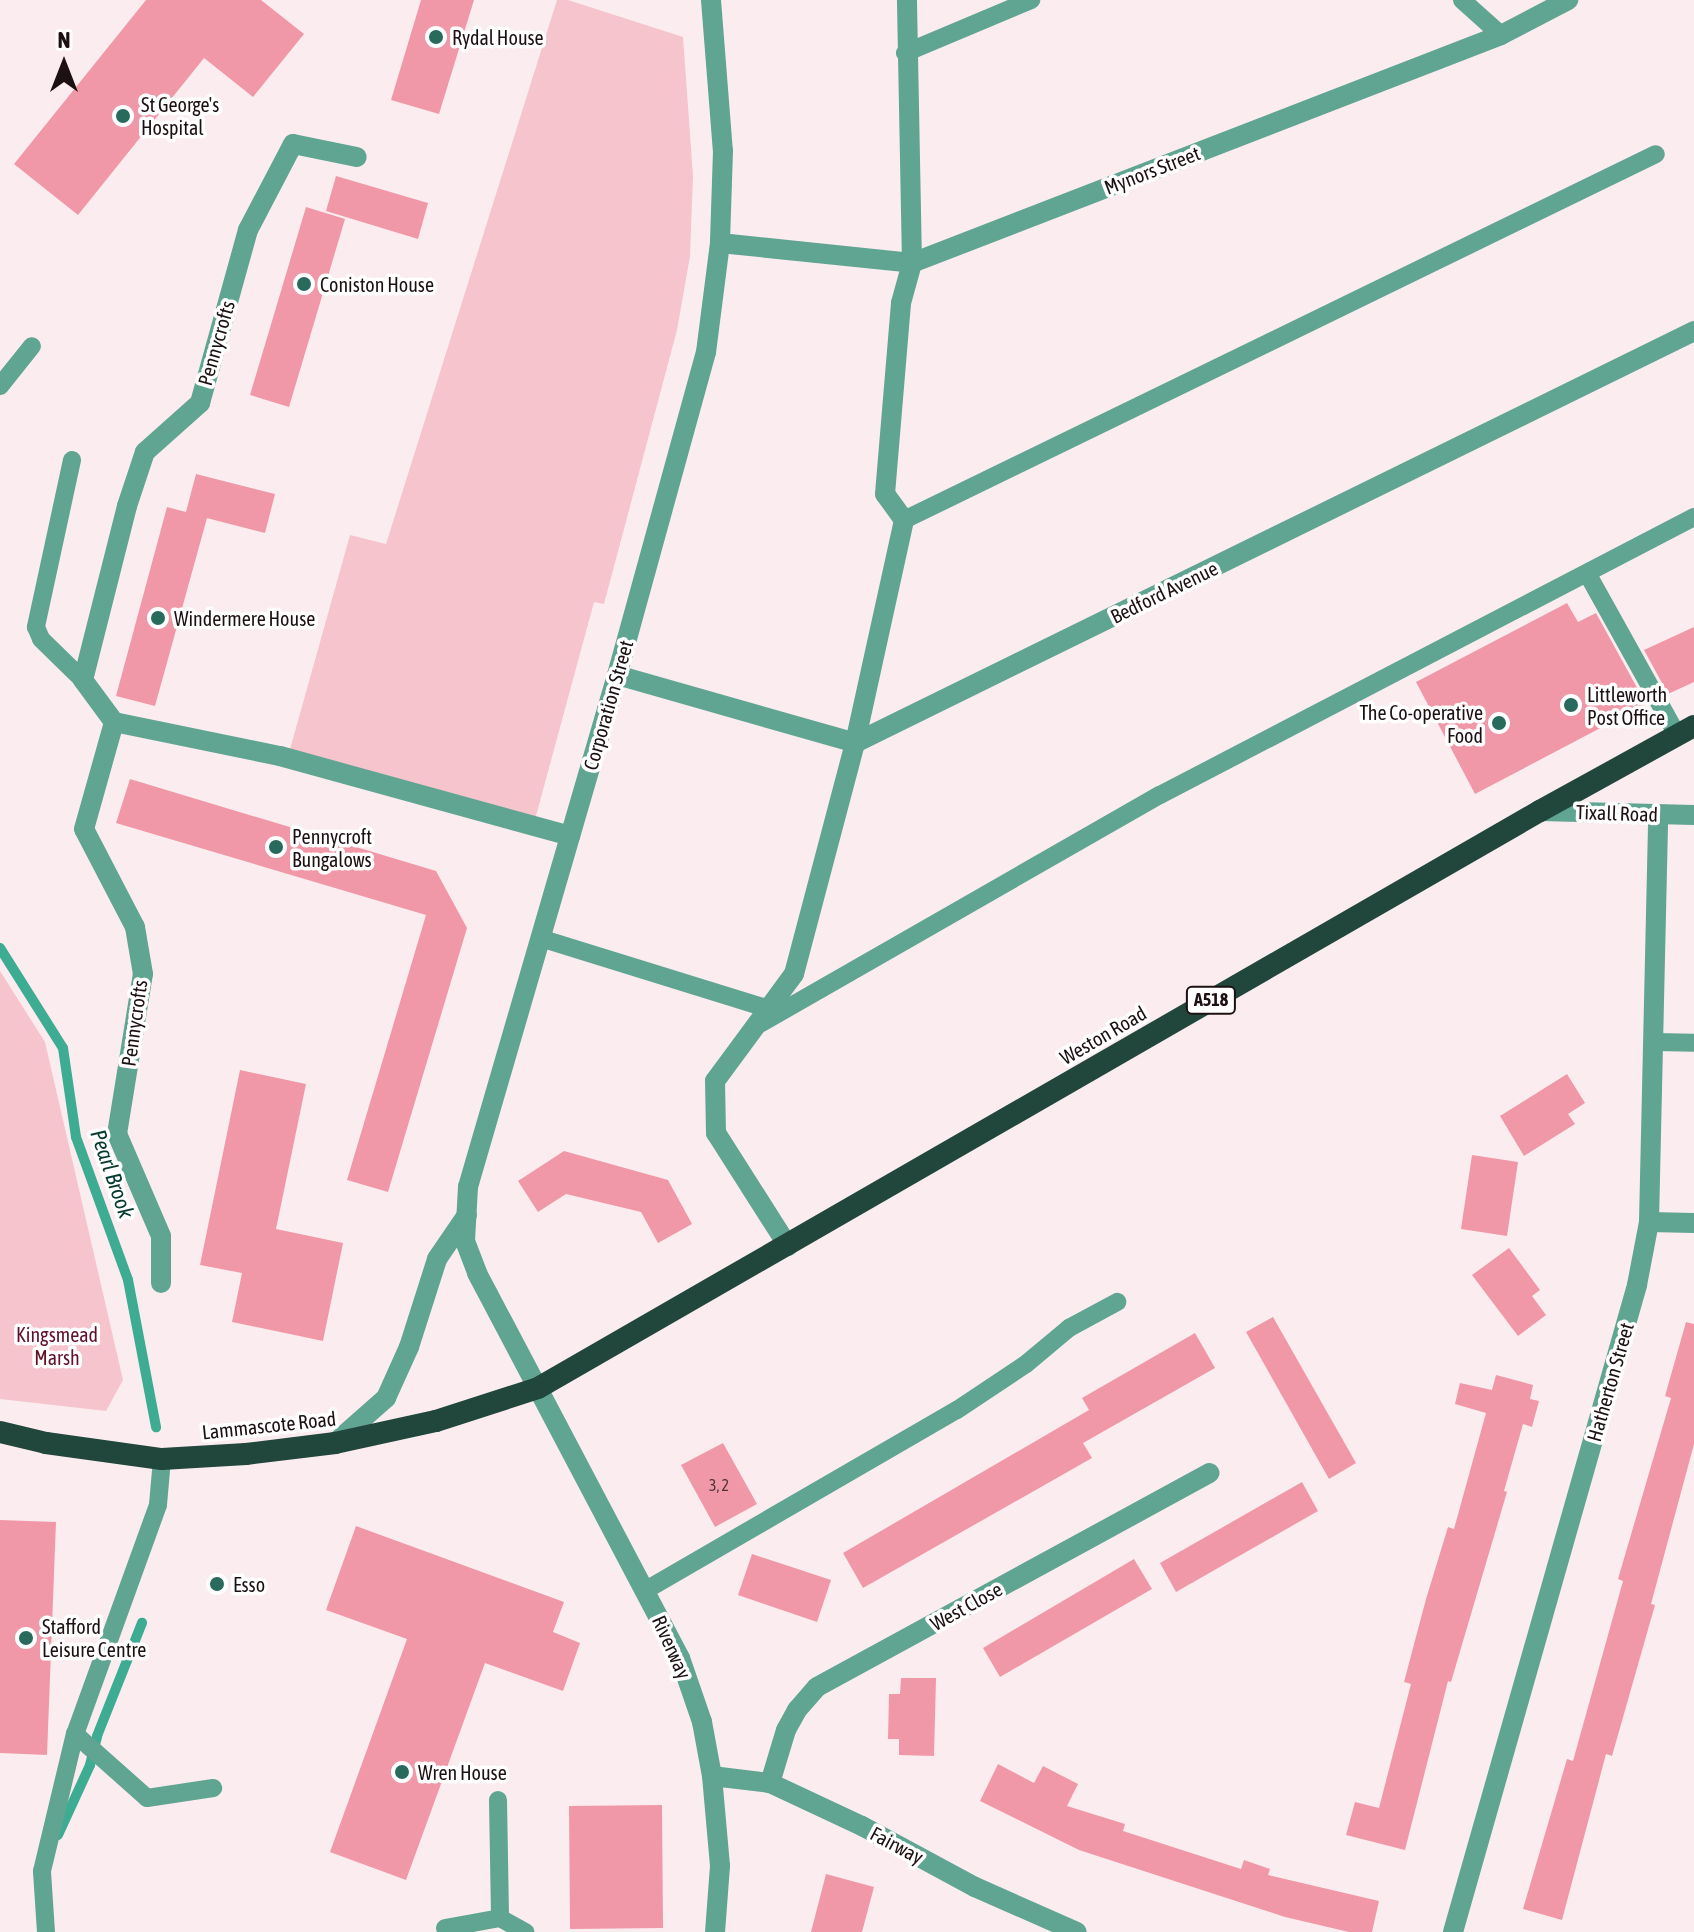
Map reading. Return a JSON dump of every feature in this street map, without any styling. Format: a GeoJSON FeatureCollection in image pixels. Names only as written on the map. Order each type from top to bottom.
{"type":"FeatureCollection","features":[{"type":"Feature","properties":{"kind":"highway","name":"Weston Road"},"geometry":{"type":"LineString","coordinates":[[538,1388],[1685,730]]}},
{"type":"Feature","properties":{"kind":"highway","name":"Lammascote Road"},"geometry":{"type":"LineString","coordinates":[[0,1432],[46,1443],[162,1459],[246,1454],[335,1443],[436,1421],[538,1388]]}},
{"type":"Feature","properties":{"kind":"street","name":"Corporation Street"},"geometry":{"type":"LineString","coordinates":[[538,1388],[477,1273],[465,1241],[468,1187],[617,675],[706,352],[720,243],[723,151],[711,0]]}},
{"type":"Feature","properties":{"kind":"street"},"geometry":{"type":"LineString","coordinates":[[788,1246],[716,1133],[715,1081],[794,974],[855,743],[904,520],[885,494],[901,303],[912,263],[905,53],[907,0]]}},
{"type":"Feature","properties":{"kind":"street","name":"Mynors Street"},"geometry":{"type":"LineString","coordinates":[[720,243],[912,263],[1501,35],[1568,0]]}},
{"type":"Feature","properties":{"kind":"street","name":"Pennycrofts"},"geometry":{"type":"LineString","coordinates":[[83,680],[127,506],[145,452],[200,403],[248,230],[286,156],[293,144],[357,157]]}},
{"type":"Feature","properties":{"kind":"street","name":"Bedford Avenue"},"geometry":{"type":"LineString","coordinates":[[855,743],[1694,331]]}},
{"type":"Feature","properties":{"kind":"street"},"geometry":{"type":"LineString","coordinates":[[617,675],[855,743]]}},
{"type":"Feature","properties":{"kind":"street"},"geometry":{"type":"LineString","coordinates":[[83,680],[114,722],[280,756],[570,836]]}},
{"type":"Feature","properties":{"kind":"street","name":"Pennycrofts"},"geometry":{"type":"LineString","coordinates":[[114,722],[84,829],[135,927],[143,974],[117,1134],[161,1236],[161,1283]]}},
{"type":"Feature","properties":{"kind":"street","name":"Tixall Road"},"geometry":{"type":"LineString","coordinates":[[1540,811],[1694,815]]}},
{"type":"Feature","properties":{"kind":"street","name":"Hatherton Street"},"geometry":{"type":"LineString","coordinates":[[1453,1932],[1637,1285],[1649,1222],[1658,815]]}},
{"type":"Feature","properties":{"kind":"street"},"geometry":{"type":"LineString","coordinates":[[335,1443],[386,1398],[409,1347],[437,1259],[467,1215]]}},
{"type":"Feature","properties":{"kind":"street"},"geometry":{"type":"LineString","coordinates":[[1649,1222],[1694,1223]]}},
{"type":"Feature","properties":{"kind":"street","name":"Riverway"},"geometry":{"type":"LineString","coordinates":[[538,1388],[680,1658],[702,1722],[712,1776],[720,1866],[715,1932]]}},
{"type":"Feature","properties":{"kind":"street","name":"West Close"},"geometry":{"type":"LineString","coordinates":[[770,1783],[786,1730],[797,1710],[817,1687],[1210,1473]]}},
{"type":"Feature","properties":{"kind":"street","name":"Fairway"},"geometry":{"type":"LineString","coordinates":[[712,1776],[770,1783],[862,1826],[975,1887],[1077,1932]]}},
{"type":"Feature","properties":{"kind":"lane"},"geometry":{"type":"LineString","coordinates":[[905,53],[1031,0]]}},
{"type":"Feature","properties":{"kind":"lane"},"geometry":{"type":"LineString","coordinates":[[1462,0],[1501,35]]}},
{"type":"Feature","properties":{"kind":"lane"},"geometry":{"type":"LineString","coordinates":[[904,520],[1656,154]]}},
{"type":"Feature","properties":{"kind":"lane"},"geometry":{"type":"LineString","coordinates":[[0,386],[32,346]]}},
{"type":"Feature","properties":{"kind":"lane"},"geometry":{"type":"LineString","coordinates":[[72,460],[36,627],[41,639],[83,680]]}},
{"type":"Feature","properties":{"kind":"lane"},"geometry":{"type":"LineString","coordinates":[[540,938],[764,1017],[1160,795],[1694,517]]}},
{"type":"Feature","properties":{"kind":"lane"},"geometry":{"type":"LineString","coordinates":[[1587,573],[1685,730]]}},
{"type":"Feature","properties":{"kind":"lane"},"geometry":{"type":"LineString","coordinates":[[1655,1042],[1694,1043]]}},
{"type":"Feature","properties":{"kind":"lane"},"geometry":{"type":"LineString","coordinates":[[646,1590],[957,1410],[1026,1364],[1069,1328],[1117,1302]]}},
{"type":"Feature","properties":{"kind":"lane"},"geometry":{"type":"LineString","coordinates":[[46,1932],[42,1871],[75,1734],[158,1505],[162,1459]]}},
{"type":"Feature","properties":{"kind":"lane"},"geometry":{"type":"LineString","coordinates":[[75,1734],[147,1798],[213,1788]]}},
{"type":"Feature","properties":{"kind":"lane"},"geometry":{"type":"LineString","coordinates":[[498,1800],[500,1918]]}},
{"type":"Feature","properties":{"kind":"lane"},"geometry":{"type":"LineString","coordinates":[[445,1928],[500,1918],[525,1932]]}},
{"type":"Feature","properties":{"kind":"green space"},"geometry":{"type":"Polygon","coordinates":[[[557,0],[568,0],[683,37],[693,176],[690,256],[677,330],[604,604],[594,602],[533,827],[287,760],[350,535],[386,544],[557,0]]]}},
{"type":"Feature","properties":{"kind":"green space","name":"Kingsmead Marsh"},"geometry":{"type":"Polygon","coordinates":[[[0,971],[45,1042],[123,1380],[106,1411],[0,1399],[0,971]]]}},
{"type":"Feature","properties":{"kind":"building"},"geometry":{"type":"Polygon","coordinates":[[[146,0],[261,0],[304,34],[253,97],[204,58],[78,215],[14,164],[146,0]]]}},
{"type":"Feature","properties":{"kind":"building","name":"Rydal House"},"geometry":{"type":"Polygon","coordinates":[[[421,0],[474,0],[439,114],[391,100],[421,0]]]}},
{"type":"Feature","properties":{"kind":"building"},"geometry":{"type":"Polygon","coordinates":[[[336,176],[428,203],[418,239],[326,211],[336,176]]]}},
{"type":"Feature","properties":{"kind":"building","name":"Coniston House"},"geometry":{"type":"Polygon","coordinates":[[[306,207],[345,219],[289,407],[250,395],[306,207]]]}},
{"type":"Feature","properties":{"kind":"building","name":"Windermere House"},"geometry":{"type":"Polygon","coordinates":[[[196,474],[275,494],[265,533],[207,518],[155,706],[116,696],[167,507],[186,512],[196,474]]]}},
{"type":"Feature","properties":{"kind":"building"},"geometry":{"type":"Polygon","coordinates":[[[1567,603],[1578,622],[1596,613],[1646,704],[1475,794],[1416,682],[1567,603]]]}},
{"type":"Feature","properties":{"kind":"building"},"geometry":{"type":"Polygon","coordinates":[[[1694,627],[1694,682],[1668,694],[1644,650],[1694,627]]]}},
{"type":"Feature","properties":{"kind":"building"},"geometry":{"type":"Polygon","coordinates":[[[130,779],[436,871],[467,928],[388,1192],[347,1180],[426,915],[116,823],[130,779]]]}},
{"type":"Feature","properties":{"kind":"building"},"geometry":{"type":"Polygon","coordinates":[[[240,1070],[306,1084],[276,1229],[343,1243],[323,1341],[232,1322],[242,1273],[200,1265],[240,1070]]]}},
{"type":"Feature","properties":{"kind":"building"},"geometry":{"type":"Polygon","coordinates":[[[1567,1074],[1585,1103],[1568,1114],[1575,1124],[1524,1156],[1500,1116],[1567,1074]]]}},
{"type":"Feature","properties":{"kind":"building"},"geometry":{"type":"Polygon","coordinates":[[[564,1151],[668,1180],[692,1224],[658,1243],[641,1212],[566,1194],[538,1212],[518,1181],[564,1151]]]}},
{"type":"Feature","properties":{"kind":"building"},"geometry":{"type":"Polygon","coordinates":[[[1472,1155],[1518,1162],[1507,1236],[1461,1229],[1472,1155]]]}},
{"type":"Feature","properties":{"kind":"building"},"geometry":{"type":"Polygon","coordinates":[[[1509,1248],[1540,1290],[1532,1296],[1546,1315],[1518,1336],[1472,1275],[1509,1248]]]}},
{"type":"Feature","properties":{"kind":"building"},"geometry":{"type":"Polygon","coordinates":[[[1273,1317],[1356,1463],[1329,1479],[1246,1332],[1273,1317]]]}},
{"type":"Feature","properties":{"kind":"building"},"geometry":{"type":"Polygon","coordinates":[[[1686,1322],[1694,1324],[1694,1444],[1651,1604],[1655,1605],[1612,1756],[1606,1754],[1562,1920],[1523,1909],[1567,1759],[1573,1761],[1623,1581],[1618,1579],[1671,1398],[1665,1396],[1686,1322]]]}},
{"type":"Feature","properties":{"kind":"building"},"geometry":{"type":"Polygon","coordinates":[[[1195,1333],[1215,1368],[1083,1443],[1092,1458],[863,1588],[843,1553],[1089,1410],[1082,1398],[1195,1333]]]}},
{"type":"Feature","properties":{"kind":"building"},"geometry":{"type":"Polygon","coordinates":[[[1496,1375],[1533,1385],[1530,1399],[1539,1401],[1532,1427],[1523,1424],[1504,1491],[1507,1492],[1451,1682],[1448,1681],[1405,1850],[1346,1835],[1355,1802],[1379,1808],[1411,1684],[1404,1682],[1426,1599],[1448,1527],[1454,1529],[1486,1413],[1455,1404],[1460,1383],[1492,1390],[1496,1375]]]}},
{"type":"Feature","properties":{"kind":"building"},"geometry":{"type":"Polygon","coordinates":[[[723,1443],[757,1504],[715,1527],[681,1465],[723,1443]]]}},
{"type":"Feature","properties":{"kind":"building"},"geometry":{"type":"Polygon","coordinates":[[[1302,1482],[1318,1511],[1176,1592],[1160,1563],[1302,1482]]]}},
{"type":"Feature","properties":{"kind":"building","name":"Stafford Leisure Centre"},"geometry":{"type":"Polygon","coordinates":[[[0,1520],[56,1522],[47,1755],[0,1753],[0,1520]]]}},
{"type":"Feature","properties":{"kind":"building","name":"Wren House"},"geometry":{"type":"Polygon","coordinates":[[[356,1526],[564,1602],[553,1632],[580,1643],[563,1691],[485,1663],[406,1880],[330,1852],[407,1639],[326,1610],[356,1526]]]}},
{"type":"Feature","properties":{"kind":"building"},"geometry":{"type":"Polygon","coordinates":[[[752,1554],[831,1580],[817,1622],[738,1595],[752,1554]]]}},
{"type":"Feature","properties":{"kind":"building"},"geometry":{"type":"Polygon","coordinates":[[[1134,1559],[1152,1589],[1000,1677],[983,1648],[1134,1559]]]}},
{"type":"Feature","properties":{"kind":"building"},"geometry":{"type":"Polygon","coordinates":[[[901,1678],[936,1678],[934,1756],[899,1755],[899,1739],[888,1739],[889,1694],[900,1694],[901,1678]]]}},
{"type":"Feature","properties":{"kind":"building"},"geometry":{"type":"Polygon","coordinates":[[[998,1764],[1034,1783],[1043,1766],[1078,1784],[1067,1806],[1125,1824],[1123,1831],[1241,1869],[1244,1860],[1270,1869],[1268,1875],[1379,1901],[1372,1932],[1349,1932],[1285,1917],[1079,1850],[980,1801],[998,1764]]]}},
{"type":"Feature","properties":{"kind":"building"},"geometry":{"type":"Polygon","coordinates":[[[662,1805],[663,1928],[570,1929],[569,1806],[662,1805]]]}},
{"type":"Feature","properties":{"kind":"building"},"geometry":{"type":"Polygon","coordinates":[[[826,1874],[874,1887],[862,1932],[811,1932],[826,1874]]]}},
{"type":"Feature","properties":{"kind":"waterway","name":"Pearl Brook"},"geometry":{"type":"LineString","coordinates":[[0,948],[63,1048],[76,1137],[128,1280],[156,1427]]}},
{"type":"Feature","properties":{"kind":"waterway","name":"Pearl Brook"},"geometry":{"type":"LineString","coordinates":[[58,1835],[90,1765],[97,1736],[142,1623]]}},
{"type":"Feature","properties":{"kind":"place","name":"Rydal House"},"geometry":{"type":"Point","coordinates":[436,37]}},
{"type":"Feature","properties":{"kind":"place","name":"St George's Hospital"},"geometry":{"type":"Point","coordinates":[123,116]}},
{"type":"Feature","properties":{"kind":"place","name":"Coniston House"},"geometry":{"type":"Point","coordinates":[304,284]}},
{"type":"Feature","properties":{"kind":"place","name":"Windermere House"},"geometry":{"type":"Point","coordinates":[158,618]}},
{"type":"Feature","properties":{"kind":"place","name":"Littleworth Post Office"},"geometry":{"type":"Point","coordinates":[1571,705]}},
{"type":"Feature","properties":{"kind":"place","name":"The Co-operative Food"},"geometry":{"type":"Point","coordinates":[1499,723]}},
{"type":"Feature","properties":{"kind":"place","name":"Pennycroft Bungalows"},"geometry":{"type":"Point","coordinates":[276,847]}},
{"type":"Feature","properties":{"kind":"place","name":"Esso"},"geometry":{"type":"Point","coordinates":[217,1584]}},
{"type":"Feature","properties":{"kind":"place","name":"Stafford Leisure Centre"},"geometry":{"type":"Point","coordinates":[26,1638]}},
{"type":"Feature","properties":{"kind":"place","name":"Wren House"},"geometry":{"type":"Point","coordinates":[402,1772]}}]}
